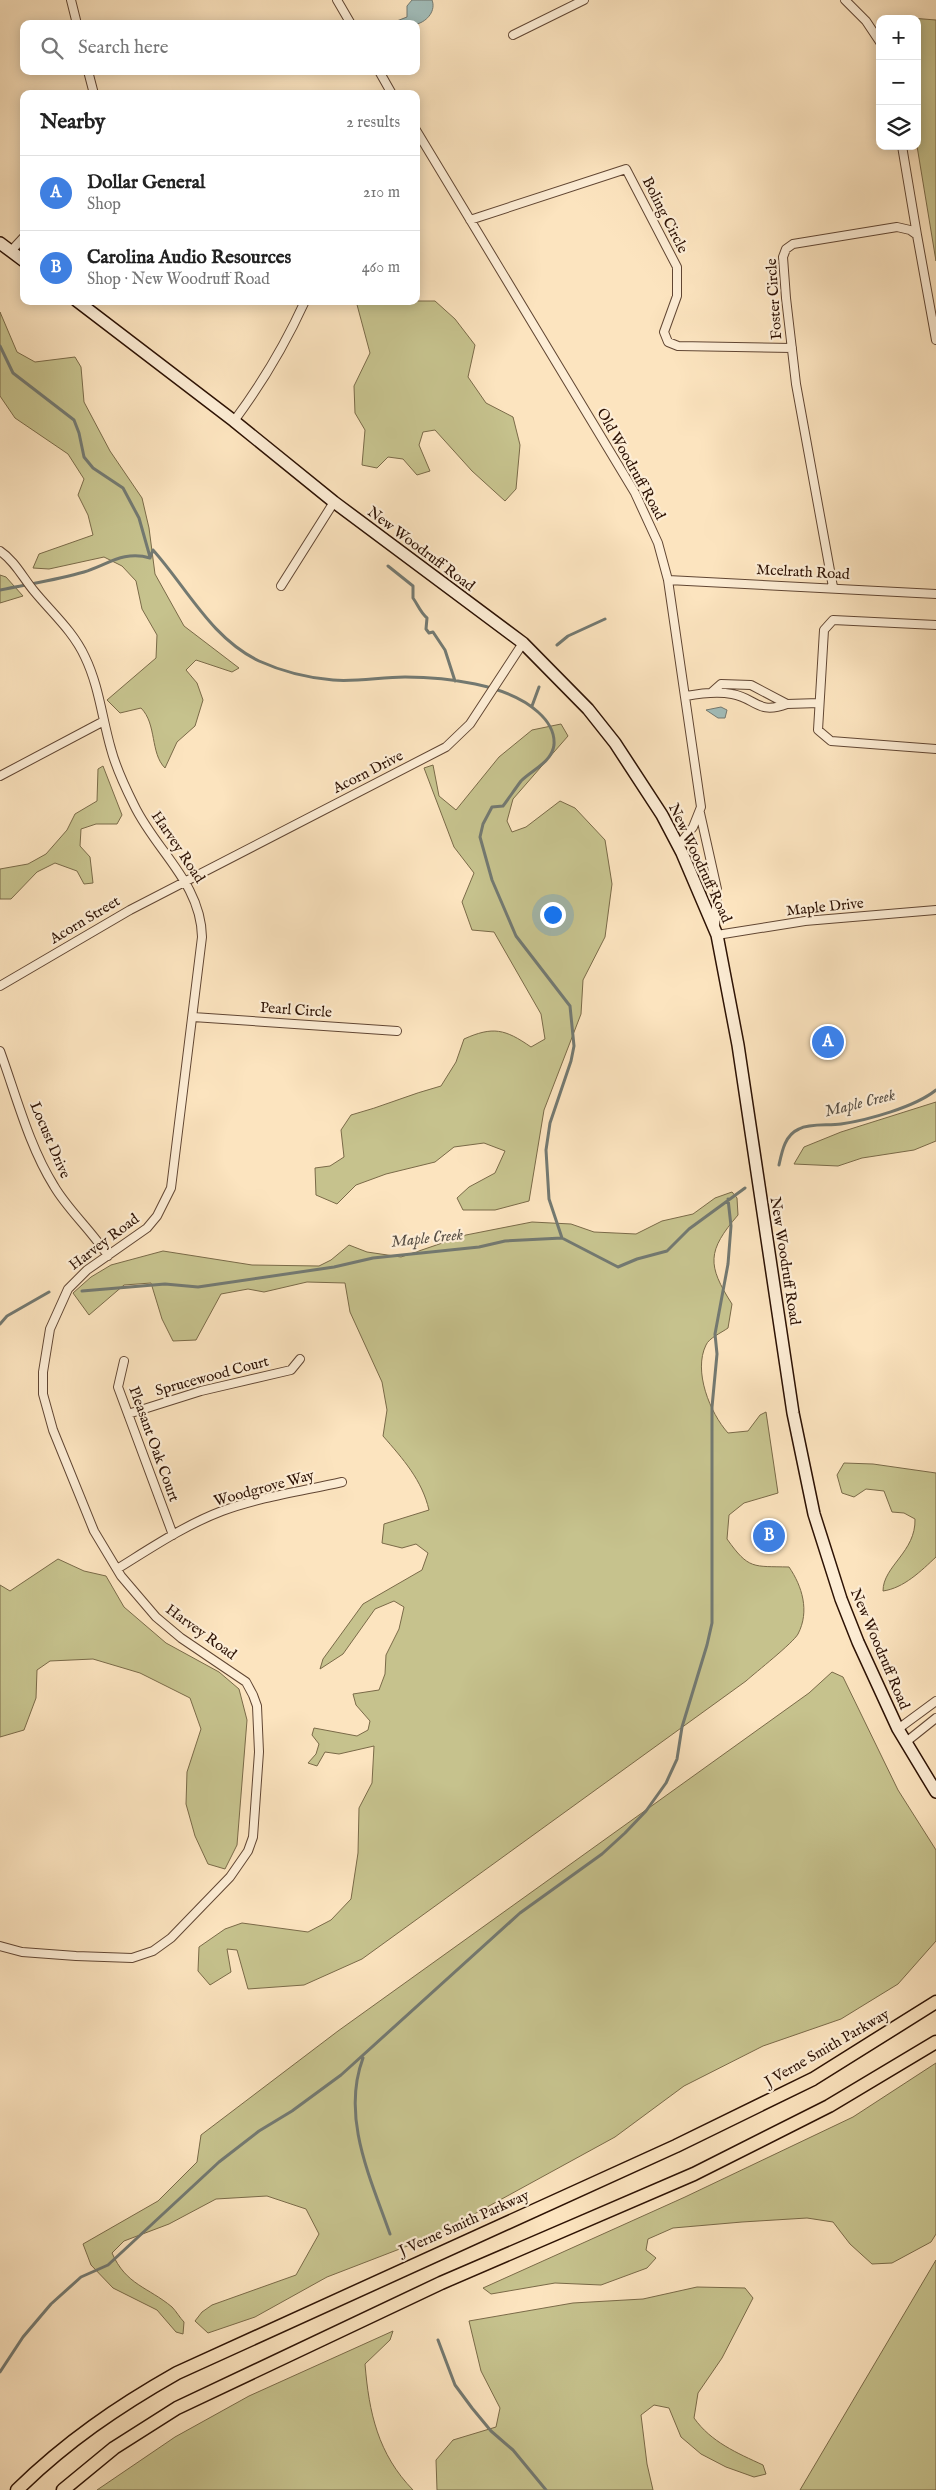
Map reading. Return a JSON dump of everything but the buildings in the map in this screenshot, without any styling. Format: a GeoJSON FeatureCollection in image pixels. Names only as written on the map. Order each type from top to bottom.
{"type":"FeatureCollection","features":[{"type":"Feature","properties":{"kind":"main road"},"geometry":{"type":"LineString","coordinates":[[0,243],[20,258]]}},
{"type":"Feature","properties":{"kind":"main road","name":"New Woodruff Road"},"geometry":{"type":"LineString","coordinates":[[82,305],[234,421],[334,502],[523,643],[588,710],[615,743],[645,786],[678,846],[716,933],[738,1045],[793,1413],[814,1514],[841,1599],[898,1729],[936,1792]]}},
{"type":"Feature","properties":{"kind":"main road","name":"J Verne Smith Parkway"},"geometry":{"type":"LineString","coordinates":[[17,2490],[50,2457],[98,2420],[177,2373],[676,2146],[813,2079],[936,2002]]}},
{"type":"Feature","properties":{"kind":"main road"},"geometry":{"type":"LineString","coordinates":[[63,2490],[114,2448],[177,2408],[441,2283],[694,2174],[829,2106],[936,2042]]}},
{"type":"Feature","properties":{"kind":"street"},"geometry":{"type":"LineString","coordinates":[[71,0],[76,20]]}},
{"type":"Feature","properties":{"kind":"street"},"geometry":{"type":"LineString","coordinates":[[337,0],[349,20]]}},
{"type":"Feature","properties":{"kind":"street"},"geometry":{"type":"LineString","coordinates":[[513,35],[584,0]]}},
{"type":"Feature","properties":{"kind":"street"},"geometry":{"type":"LineString","coordinates":[[845,0],[866,21],[876,36]]}},
{"type":"Feature","properties":{"kind":"street"},"geometry":{"type":"LineString","coordinates":[[89,75],[93,90]]}},
{"type":"Feature","properties":{"kind":"street"},"geometry":{"type":"LineString","coordinates":[[381,75],[390,90]]}},
{"type":"Feature","properties":{"kind":"street","name":"Old Woodruff Road"},"geometry":{"type":"LineString","coordinates":[[420,137],[635,493],[658,543],[668,580],[686,696],[700,813],[717,888],[716,933]]}},
{"type":"Feature","properties":{"kind":"street"},"geometry":{"type":"LineString","coordinates":[[903,150],[936,340]]}},
{"type":"Feature","properties":{"kind":"street","name":"Boling Circle"},"geometry":{"type":"LineString","coordinates":[[470,220],[626,169],[676,267],[677,296],[664,332],[668,342],[678,346],[792,348]]}},
{"type":"Feature","properties":{"kind":"street","name":"Foster Circle"},"geometry":{"type":"LineString","coordinates":[[832,587],[807,452],[792,348],[782,261],[784,252],[790,246],[897,227],[910,230],[917,235]]}},
{"type":"Feature","properties":{"kind":"street"},"geometry":{"type":"LineString","coordinates":[[11,251],[20,241]]}},
{"type":"Feature","properties":{"kind":"street"},"geometry":{"type":"LineString","coordinates":[[234,421],[259,388],[283,348],[303,305]]}},
{"type":"Feature","properties":{"kind":"street"},"geometry":{"type":"LineString","coordinates":[[282,586],[334,502]]}},
{"type":"Feature","properties":{"kind":"street","name":"Harvey Road"},"geometry":{"type":"LineString","coordinates":[[0,551],[65,625],[84,656],[97,690],[104,722],[122,779],[134,806],[162,851],[186,880],[199,909],[202,923],[193,1017],[171,1188],[157,1216],[147,1228],[77,1279],[55,1314],[45,1350],[43,1394],[56,1438],[94,1531],[117,1569],[156,1617],[181,1638],[246,1682],[257,1706],[260,1752],[253,1836],[248,1851],[230,1877],[171,1938],[154,1951],[132,1958],[22,1952],[0,1946]]}},
{"type":"Feature","properties":{"kind":"street","name":"Mcelrath Road"},"geometry":{"type":"LineString","coordinates":[[668,580],[832,587],[936,594]]}},
{"type":"Feature","properties":{"kind":"street"},"geometry":{"type":"LineString","coordinates":[[936,625],[833,620],[824,630],[818,730],[831,741],[936,749]]}},
{"type":"Feature","properties":{"kind":"street","name":"Acorn Drive"},"geometry":{"type":"LineString","coordinates":[[186,880],[446,747],[470,724],[523,643]]}},
{"type":"Feature","properties":{"kind":"street"},"geometry":{"type":"LineString","coordinates":[[712,692],[721,684],[751,685],[787,704]]}},
{"type":"Feature","properties":{"kind":"street"},"geometry":{"type":"LineString","coordinates":[[686,696],[712,692],[734,694],[758,706],[778,707],[787,704],[819,704]]}},
{"type":"Feature","properties":{"kind":"street"},"geometry":{"type":"LineString","coordinates":[[0,776],[104,722]]}},
{"type":"Feature","properties":{"kind":"street"},"geometry":{"type":"LineString","coordinates":[[678,846],[693,827],[700,813]]}},
{"type":"Feature","properties":{"kind":"street","name":"Acorn Street"},"geometry":{"type":"LineString","coordinates":[[0,986],[130,910],[186,880]]}},
{"type":"Feature","properties":{"kind":"street","name":"Maple Drive"},"geometry":{"type":"LineString","coordinates":[[716,933],[805,921],[936,910]]}},
{"type":"Feature","properties":{"kind":"street","name":"Pearl Circle"},"geometry":{"type":"LineString","coordinates":[[193,1017],[398,1031]]}},
{"type":"Feature","properties":{"kind":"street","name":"Locust Drive"},"geometry":{"type":"LineString","coordinates":[[0,1051],[39,1157],[52,1184],[108,1256]]}},
{"type":"Feature","properties":{"kind":"street","name":"Sprucewood Court"},"geometry":{"type":"LineString","coordinates":[[128,1414],[201,1392],[291,1370],[300,1359]]}},
{"type":"Feature","properties":{"kind":"street","name":"Pleasant Oak Court"},"geometry":{"type":"LineString","coordinates":[[124,1361],[118,1387],[173,1535]]}},
{"type":"Feature","properties":{"kind":"street","name":"Woodgrove Way"},"geometry":{"type":"LineString","coordinates":[[117,1569],[173,1535],[221,1511],[268,1498],[342,1482]]}},
{"type":"Feature","properties":{"kind":"street"},"geometry":{"type":"LineString","coordinates":[[898,1729],[936,1701]]}},
{"type":"Feature","properties":{"kind":"street"},"geometry":{"type":"LineString","coordinates":[[906,1742],[936,1718]]}},
{"type":"Feature","properties":{"kind":"shaded area"},"geometry":{"type":"Polygon","coordinates":[[[921,19],[936,20],[936,261],[918,150],[921,150],[921,19]]]}},
{"type":"Feature","properties":{"kind":"shaded area"},"geometry":{"type":"Polygon","coordinates":[[[420,301],[435,301],[455,319],[475,345],[468,377],[486,403],[513,417],[520,445],[516,489],[505,501],[472,471],[435,430],[423,432],[419,445],[430,471],[417,475],[403,459],[388,457],[377,468],[362,465],[365,430],[355,413],[354,386],[370,353],[357,305],[420,305],[420,301]]]}},
{"type":"Feature","properties":{"kind":"shaded area"},"geometry":{"type":"Polygon","coordinates":[[[0,312],[17,352],[35,362],[75,357],[81,367],[84,402],[110,451],[142,498],[149,528],[155,574],[184,626],[239,668],[232,672],[196,660],[186,670],[197,683],[203,700],[195,726],[177,742],[165,768],[157,755],[149,722],[141,708],[120,713],[107,700],[156,658],[157,635],[142,609],[136,581],[122,566],[104,557],[49,569],[33,568],[39,554],[93,535],[88,515],[78,495],[84,479],[68,454],[15,418],[0,396],[0,312]]]}},
{"type":"Feature","properties":{"kind":"shaded area"},"geometry":{"type":"Polygon","coordinates":[[[0,575],[6,577],[23,596],[0,603],[0,575]]]}},
{"type":"Feature","properties":{"kind":"shaded area"},"geometry":{"type":"Polygon","coordinates":[[[561,724],[568,736],[513,799],[507,821],[512,832],[526,827],[560,801],[575,808],[605,840],[612,884],[605,937],[583,980],[581,1014],[544,1110],[529,1201],[495,1210],[463,1210],[457,1198],[469,1187],[495,1173],[505,1151],[484,1143],[454,1147],[435,1162],[386,1174],[356,1185],[337,1204],[316,1195],[315,1168],[330,1166],[344,1157],[341,1130],[351,1115],[441,1086],[456,1062],[464,1039],[474,1035],[483,1032],[499,1031],[514,1036],[531,1047],[545,1039],[541,1014],[494,932],[472,930],[462,902],[474,873],[454,847],[424,768],[433,765],[439,796],[456,810],[499,757],[532,730],[561,724]]]}},
{"type":"Feature","properties":{"kind":"shaded area"},"geometry":{"type":"Polygon","coordinates":[[[103,766],[122,815],[117,824],[96,824],[81,829],[80,846],[90,857],[93,883],[84,884],[77,871],[55,863],[37,872],[11,899],[0,899],[0,869],[28,864],[46,854],[67,830],[75,814],[97,801],[98,769],[103,766]]]}},
{"type":"Feature","properties":{"kind":"shaded area"},"geometry":{"type":"Polygon","coordinates":[[[936,1102],[936,1141],[914,1150],[862,1158],[838,1166],[794,1164],[804,1147],[841,1132],[936,1102]]]}},
{"type":"Feature","properties":{"kind":"shaded area"},"geometry":{"type":"Polygon","coordinates":[[[732,1192],[737,1198],[738,1215],[720,1239],[714,1258],[718,1279],[732,1304],[728,1328],[708,1342],[702,1355],[701,1367],[705,1391],[721,1425],[728,1433],[748,1431],[760,1415],[766,1412],[778,1493],[744,1503],[729,1515],[727,1539],[741,1556],[753,1564],[767,1567],[789,1567],[798,1582],[803,1599],[802,1625],[798,1634],[746,1681],[362,1959],[304,1985],[248,1989],[237,1950],[227,1949],[231,1972],[210,1985],[198,1971],[199,1947],[225,1929],[242,1923],[308,1932],[331,1920],[351,1899],[358,1853],[359,1808],[372,1783],[374,1746],[339,1754],[325,1752],[317,1766],[308,1763],[316,1754],[319,1744],[312,1735],[314,1728],[357,1736],[368,1730],[370,1721],[356,1705],[353,1694],[379,1690],[385,1674],[386,1655],[399,1629],[404,1607],[394,1601],[375,1609],[343,1654],[320,1669],[323,1659],[363,1604],[422,1570],[428,1553],[416,1544],[402,1548],[382,1543],[384,1524],[429,1510],[417,1479],[383,1436],[387,1410],[382,1382],[350,1312],[345,1283],[307,1282],[264,1292],[248,1289],[221,1294],[196,1340],[173,1341],[162,1319],[151,1283],[124,1285],[89,1315],[73,1293],[91,1277],[111,1265],[163,1251],[252,1265],[319,1266],[331,1260],[349,1245],[367,1252],[401,1257],[466,1235],[532,1222],[571,1224],[594,1232],[636,1234],[662,1221],[693,1214],[715,1198],[732,1192]]]}},
{"type":"Feature","properties":{"kind":"shaded area"},"geometry":{"type":"Polygon","coordinates":[[[844,1463],[873,1464],[936,1473],[936,1557],[905,1583],[883,1591],[884,1582],[888,1574],[910,1541],[914,1531],[915,1519],[904,1513],[892,1512],[884,1491],[866,1489],[854,1497],[842,1493],[837,1475],[844,1463]]]}},
{"type":"Feature","properties":{"kind":"shaded area"},"geometry":{"type":"Polygon","coordinates":[[[58,1559],[84,1571],[106,1576],[124,1607],[166,1643],[219,1672],[239,1689],[247,1720],[237,1845],[225,1869],[208,1864],[195,1836],[186,1804],[187,1772],[201,1729],[190,1698],[140,1673],[93,1659],[50,1661],[37,1670],[36,1698],[24,1730],[0,1737],[0,1585],[10,1591],[58,1559]]]}},
{"type":"Feature","properties":{"kind":"shaded area"},"geometry":{"type":"Polygon","coordinates":[[[832,1672],[843,1677],[898,1790],[936,1850],[936,1941],[898,1984],[841,2019],[763,2046],[684,2086],[615,2137],[436,2235],[327,2277],[255,2317],[208,2333],[195,2321],[202,2312],[212,2305],[296,2275],[319,2234],[306,2209],[267,2196],[216,2199],[169,2224],[124,2241],[112,2253],[118,2264],[131,2279],[163,2300],[173,2309],[184,2322],[183,2334],[176,2332],[157,2310],[113,2288],[91,2265],[83,2244],[158,2201],[197,2162],[201,2135],[338,2031],[809,1693],[832,1672]]]}},
{"type":"Feature","properties":{"kind":"shaded area"},"geometry":{"type":"Polygon","coordinates":[[[936,2063],[936,2234],[931,2242],[892,2263],[872,2264],[850,2244],[833,2222],[807,2218],[673,2228],[648,2239],[646,2250],[656,2258],[647,2268],[601,2285],[555,2283],[491,2294],[483,2288],[685,2197],[853,2117],[936,2063]]]}},
{"type":"Feature","properties":{"kind":"shaded area"},"geometry":{"type":"Polygon","coordinates":[[[936,2260],[936,2490],[800,2490],[936,2260]]]}},
{"type":"Feature","properties":{"kind":"shaded area"},"geometry":{"type":"Polygon","coordinates":[[[697,2287],[745,2288],[753,2298],[722,2358],[698,2393],[694,2418],[716,2440],[763,2465],[766,2474],[754,2477],[726,2467],[701,2454],[681,2437],[669,2408],[654,2405],[641,2415],[647,2464],[653,2490],[437,2490],[436,2460],[453,2440],[496,2427],[500,2408],[481,2371],[469,2321],[573,2303],[643,2299],[697,2287]]]}},
{"type":"Feature","properties":{"kind":"shaded area"},"geometry":{"type":"Polygon","coordinates":[[[393,2331],[390,2340],[365,2364],[369,2399],[377,2432],[383,2447],[391,2462],[413,2490],[97,2490],[175,2437],[249,2396],[393,2331]]]}},
{"type":"Feature","properties":{"kind":"water"},"geometry":{"type":"Polygon","coordinates":[[[412,0],[432,0],[433,8],[428,18],[420,23],[420,20],[399,20],[407,17],[407,6],[412,0]]]}},
{"type":"Feature","properties":{"kind":"water"},"geometry":{"type":"Polygon","coordinates":[[[721,707],[727,710],[725,718],[718,718],[706,710],[721,707]]]}},
{"type":"Feature","properties":{"kind":"waterway"},"geometry":{"type":"LineString","coordinates":[[0,346],[13,373],[74,420],[84,457],[93,468],[123,488],[139,518],[150,557]]}},
{"type":"Feature","properties":{"kind":"waterway"},"geometry":{"type":"LineString","coordinates":[[150,558],[153,550],[213,626],[242,651],[268,665],[295,674],[333,680],[421,677],[475,684],[510,695],[525,702],[538,712],[552,731],[554,745],[550,756],[521,781],[503,806],[492,807],[483,824],[480,837],[492,880],[516,936],[570,1006],[574,1046],[571,1061],[550,1123],[546,1150],[549,1199],[562,1238]]}},
{"type":"Feature","properties":{"kind":"waterway"},"geometry":{"type":"LineString","coordinates":[[0,590],[74,575],[124,557],[141,556],[150,558]]}},
{"type":"Feature","properties":{"kind":"waterway"},"geometry":{"type":"LineString","coordinates":[[388,566],[413,586],[413,598],[427,618],[426,629],[429,633],[433,632],[445,650],[455,681]]}},
{"type":"Feature","properties":{"kind":"waterway"},"geometry":{"type":"LineString","coordinates":[[557,645],[568,636],[605,619]]}},
{"type":"Feature","properties":{"kind":"waterway"},"geometry":{"type":"LineString","coordinates":[[532,706],[539,687]]}},
{"type":"Feature","properties":{"kind":"waterway","name":"Maple Creek"},"geometry":{"type":"LineString","coordinates":[[779,1165],[787,1139],[803,1127],[841,1124],[877,1116],[916,1102],[936,1090]]}},
{"type":"Feature","properties":{"kind":"waterway","name":"Maple Creek"},"geometry":{"type":"LineString","coordinates":[[82,1291],[165,1284],[198,1287],[334,1267],[373,1258],[479,1247],[505,1241],[562,1238],[618,1267],[637,1259],[667,1251],[689,1229],[745,1188]]}},
{"type":"Feature","properties":{"kind":"waterway"},"geometry":{"type":"LineString","coordinates":[[0,2372],[23,2337],[51,2304],[81,2277],[108,2265],[219,2162],[259,2131],[292,2111],[341,2075],[520,1913],[602,1854],[646,1811],[666,1783],[677,1759],[682,1727],[712,1623],[712,1407],[717,1354],[715,1334],[728,1264],[731,1226],[728,1199]]}},
{"type":"Feature","properties":{"kind":"waterway","name":"Maple Creek"},"geometry":{"type":"LineString","coordinates":[[0,1324],[7,1316],[49,1292]]}},
{"type":"Feature","properties":{"kind":"waterway"},"geometry":{"type":"LineString","coordinates":[[363,2058],[357,2080],[355,2102],[357,2125],[367,2169],[390,2234]]}},
{"type":"Feature","properties":{"kind":"waterway"},"geometry":{"type":"LineString","coordinates":[[438,2340],[455,2385],[491,2431],[513,2450],[546,2490]]}},
{"type":"Feature","properties":{"kind":"place","name":"Dollar General"},"geometry":{"type":"Point","coordinates":[828,1042]}},
{"type":"Feature","properties":{"kind":"place","name":"Carolina Audio Resources"},"geometry":{"type":"Point","coordinates":[769,1536]}}]}
